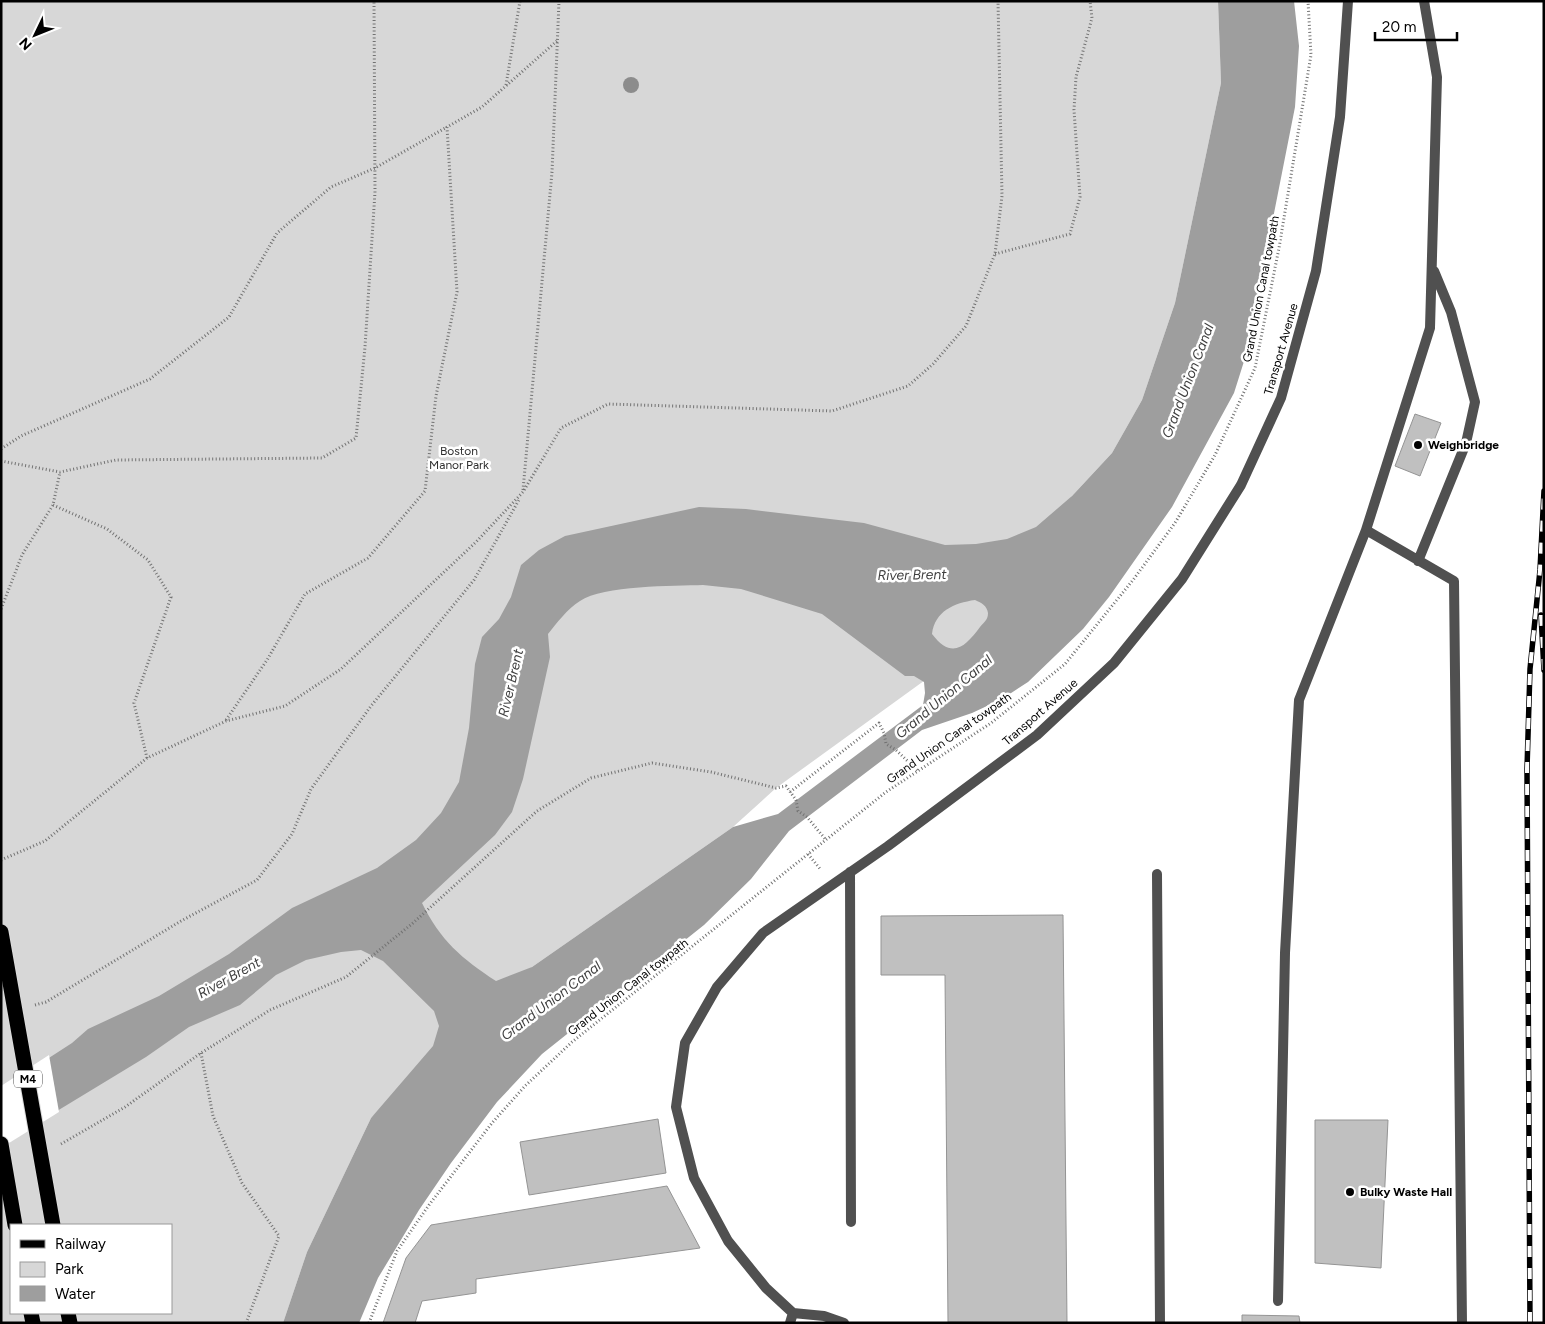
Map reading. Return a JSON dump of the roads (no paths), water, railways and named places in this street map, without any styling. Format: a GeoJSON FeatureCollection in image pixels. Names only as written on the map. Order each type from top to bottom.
{"type":"FeatureCollection","features":[{"type":"Feature","properties":{"kind":"highway","name":"M4"},"geometry":{"type":"LineString","coordinates":[[1,932],[53,1224]]}},
{"type":"Feature","properties":{"kind":"highway"},"geometry":{"type":"LineString","coordinates":[[1,1144],[15,1224]]}},
{"type":"Feature","properties":{"kind":"lane","name":"Transport Avenue"},"geometry":{"type":"LineString","coordinates":[[792,1318],[728,1241],[694,1178],[676,1107],[685,1043],[716,987],[763,933],[850,872],[1037,734],[1114,663],[1182,579],[1241,485],[1281,398],[1316,271],[1340,117],[1348,1]]}},
{"type":"Feature","properties":{"kind":"lane"},"geometry":{"type":"LineString","coordinates":[[1278,1301],[1286,953],[1300,700],[1366,530],[1430,328],[1437,77],[1424,1]]}},
{"type":"Feature","properties":{"kind":"lane"},"geometry":{"type":"LineString","coordinates":[[1418,561],[1466,443],[1475,402],[1451,312],[1432,267]]}},
{"type":"Feature","properties":{"kind":"lane"},"geometry":{"type":"LineString","coordinates":[[1366,530],[1454,582],[1462,1323]]}},
{"type":"Feature","properties":{"kind":"lane"},"geometry":{"type":"LineString","coordinates":[[850,872],[851,1222]]}},
{"type":"Feature","properties":{"kind":"lane"},"geometry":{"type":"LineString","coordinates":[[1158,874],[1160,1323]]}},
{"type":"Feature","properties":{"kind":"lane"},"geometry":{"type":"LineString","coordinates":[[792,1318],[824,1316],[844,1323]]}},
{"type":"Feature","properties":{"kind":"water"},"geometry":{"type":"Polygon","coordinates":[[[1218,1],[1294,1],[1299,46],[1295,107],[1246,355],[1234,393],[1172,507],[1109,597],[1083,629],[1028,682],[1002,699],[972,713],[922,730],[789,831],[751,879],[704,925],[542,1054],[497,1102],[451,1163],[419,1210],[378,1278],[359,1323],[283,1323],[307,1252],[371,1118],[433,1046],[439,1026],[434,1011],[383,961],[361,950],[341,952],[306,960],[276,975],[240,1005],[189,1027],[146,1057],[1,1145],[1,1089],[72,1043],[88,1029],[159,996],[229,954],[292,908],[377,868],[416,840],[441,813],[459,782],[469,728],[475,664],[482,637],[499,619],[511,597],[521,565],[539,550],[565,536],[699,507],[746,509],[864,523],[945,545],[976,544],[1007,539],[1036,527],[1072,496],[1112,453],[1142,400],[1175,303],[1221,83],[1218,1]],[[703,585],[639,587],[591,596],[571,608],[548,634],[550,657],[523,779],[512,812],[495,835],[422,903],[436,928],[453,948],[496,981],[532,967],[733,827],[778,814],[923,705],[924,682],[914,676],[905,676],[822,614],[741,589],[703,585]],[[975,600],[960,603],[941,614],[937,619],[932,634],[939,642],[946,647],[958,648],[969,640],[987,619],[987,608],[975,600]]]}},
{"type":"Feature","properties":{"kind":"railway"},"geometry":{"type":"LineString","coordinates":[[1530,1323],[1527,769],[1530,669],[1540,570],[1544,491]]}},
{"type":"Feature","properties":{"kind":"railway"},"geometry":{"type":"LineString","coordinates":[[1541,615],[1544,670]]}},
{"type":"Feature","properties":{"kind":"place","name":"Weighbridge"},"geometry":{"type":"Point","coordinates":[1418,445]}},
{"type":"Feature","properties":{"kind":"place","name":"Bulky Waste Hall"},"geometry":{"type":"Point","coordinates":[1350,1192]}},
{"type":"Feature","properties":{"kind":"water label","name":"Grand Union Canal"},"geometry":{"type":"Point","coordinates":[1188,381]}},
{"type":"Feature","properties":{"kind":"water label","name":"River Brent"},"geometry":{"type":"Point","coordinates":[912,575]}},
{"type":"Feature","properties":{"kind":"water label","name":"River Brent"},"geometry":{"type":"Point","coordinates":[511,683]}},
{"type":"Feature","properties":{"kind":"water label","name":"Grand Union Canal"},"geometry":{"type":"Point","coordinates":[944,697]}},
{"type":"Feature","properties":{"kind":"water label","name":"River Brent"},"geometry":{"type":"Point","coordinates":[229,978]}},
{"type":"Feature","properties":{"kind":"water label","name":"Grand Union Canal"},"geometry":{"type":"Point","coordinates":[551,1001]}},
{"type":"Feature","properties":{"kind":"park label","name":"Boston Manor Park"},"geometry":{"type":"Point","coordinates":[459,458]}}]}
